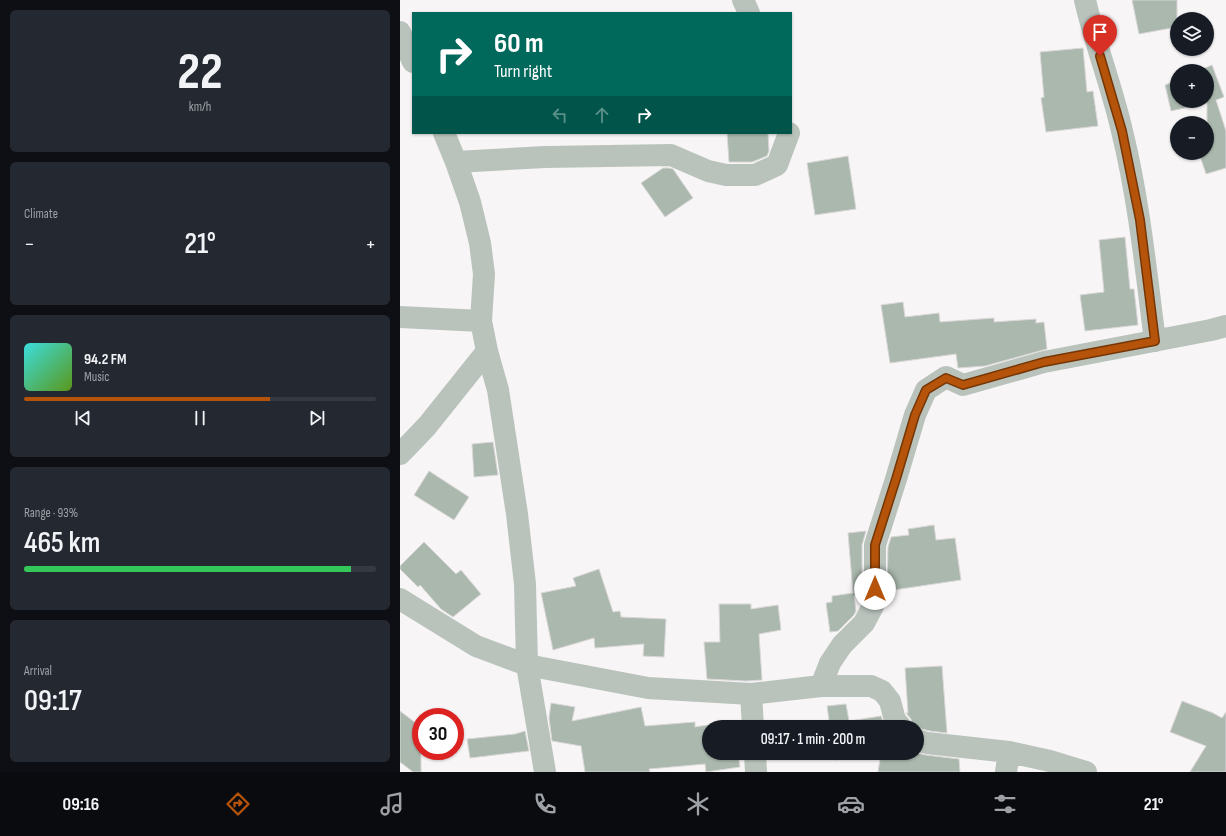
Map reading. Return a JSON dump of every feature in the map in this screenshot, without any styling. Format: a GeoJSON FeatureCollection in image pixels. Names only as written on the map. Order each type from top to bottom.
{"type":"FeatureCollection","features":[{"type":"Feature","properties":{"kind":"street"},"geometry":{"type":"LineString","coordinates":[[743,0],[748,12]]}},
{"type":"Feature","properties":{"kind":"street"},"geometry":{"type":"LineString","coordinates":[[1085,0],[1091,26],[1122,131],[1140,220],[1155,341]]}},
{"type":"Feature","properties":{"kind":"street"},"geometry":{"type":"LineString","coordinates":[[400,32],[412,60]]}},
{"type":"Feature","properties":{"kind":"street"},"geometry":{"type":"LineString","coordinates":[[444,134],[470,202],[480,243],[484,274],[481,321],[486,351],[498,390],[517,514],[525,584],[527,665],[545,772]]}},
{"type":"Feature","properties":{"kind":"street"},"geometry":{"type":"LineString","coordinates":[[456,162],[545,157],[671,155],[708,171],[726,175],[755,175],[777,165],[789,134]]}},
{"type":"Feature","properties":{"kind":"street"},"geometry":{"type":"LineString","coordinates":[[400,317],[481,321]]}},
{"type":"Feature","properties":{"kind":"street"},"geometry":{"type":"LineString","coordinates":[[821,686],[830,663],[842,645],[864,623],[873,606],[875,589],[875,545],[915,415],[926,390],[946,378],[963,385],[1044,362],[1226,326]]}},
{"type":"Feature","properties":{"kind":"street"},"geometry":{"type":"LineString","coordinates":[[400,454],[427,426],[486,351]]}},
{"type":"Feature","properties":{"kind":"street"},"geometry":{"type":"LineString","coordinates":[[400,599],[476,646],[527,665],[648,688],[751,694],[821,686],[871,686],[882,691],[890,702],[895,720]]}},
{"type":"Feature","properties":{"kind":"street"},"geometry":{"type":"LineString","coordinates":[[751,694],[753,720]]}},
{"type":"Feature","properties":{"kind":"street"},"geometry":{"type":"LineString","coordinates":[[924,742],[1008,762],[1050,761],[1086,772]]}},
{"type":"Feature","properties":{"kind":"street"},"geometry":{"type":"LineString","coordinates":[[755,760],[756,772]]}},
{"type":"Feature","properties":{"kind":"building"},"geometry":{"type":"Polygon","coordinates":[[[1132,0],[1177,0],[1177,12],[1170,12],[1170,28],[1139,34],[1132,0]]]}},
{"type":"Feature","properties":{"kind":"building"},"geometry":{"type":"Polygon","coordinates":[[[1083,48],[1087,92],[1093,91],[1098,126],[1046,132],[1041,98],[1044,97],[1040,52],[1083,48]]]}},
{"type":"Feature","properties":{"kind":"building"},"geometry":{"type":"Polygon","coordinates":[[[1214,70],[1224,97],[1216,100],[1226,131],[1226,168],[1206,174],[1201,160],[1214,160],[1214,116],[1207,116],[1207,108],[1214,108],[1214,70]]]}},
{"type":"Feature","properties":{"kind":"building"},"geometry":{"type":"Polygon","coordinates":[[[1170,83],[1170,107],[1165,85],[1170,83]]]}},
{"type":"Feature","properties":{"kind":"building"},"geometry":{"type":"Polygon","coordinates":[[[1170,108],[1184,108],[1171,111],[1170,108]]]}},
{"type":"Feature","properties":{"kind":"building"},"geometry":{"type":"Polygon","coordinates":[[[727,134],[768,134],[769,151],[767,156],[752,162],[729,162],[727,134]]]}},
{"type":"Feature","properties":{"kind":"building"},"geometry":{"type":"Polygon","coordinates":[[[848,156],[856,209],[815,215],[807,163],[848,156]]]}},
{"type":"Feature","properties":{"kind":"building"},"geometry":{"type":"Polygon","coordinates":[[[663,168],[673,169],[693,198],[665,217],[641,183],[663,168]]]}},
{"type":"Feature","properties":{"kind":"building"},"geometry":{"type":"Polygon","coordinates":[[[1125,237],[1130,289],[1134,289],[1138,325],[1085,331],[1080,295],[1104,292],[1099,240],[1125,237]]]}},
{"type":"Feature","properties":{"kind":"building"},"geometry":{"type":"Polygon","coordinates":[[[903,302],[905,317],[939,313],[940,322],[994,318],[994,322],[1036,319],[1036,323],[1044,322],[1047,349],[985,366],[958,368],[956,354],[890,363],[881,305],[903,302]]]}},
{"type":"Feature","properties":{"kind":"building"},"geometry":{"type":"Polygon","coordinates":[[[493,442],[498,475],[474,477],[472,444],[493,442]]]}},
{"type":"Feature","properties":{"kind":"building"},"geometry":{"type":"Polygon","coordinates":[[[429,471],[469,497],[454,520],[414,495],[429,471]]]}},
{"type":"Feature","properties":{"kind":"building"},"geometry":{"type":"Polygon","coordinates":[[[934,525],[936,540],[955,538],[961,580],[887,591],[888,547],[891,537],[909,535],[908,529],[934,525]]]}},
{"type":"Feature","properties":{"kind":"building"},"geometry":{"type":"Polygon","coordinates":[[[866,531],[862,545],[862,594],[854,596],[856,611],[838,631],[830,632],[826,603],[832,602],[832,596],[853,593],[848,533],[866,531]]]}},
{"type":"Feature","properties":{"kind":"building"},"geometry":{"type":"Polygon","coordinates":[[[424,542],[456,574],[461,570],[481,594],[453,617],[441,609],[420,585],[418,587],[400,569],[400,566],[424,542]]]}},
{"type":"Feature","properties":{"kind":"building"},"geometry":{"type":"Polygon","coordinates":[[[599,569],[613,612],[620,611],[621,617],[666,619],[664,657],[643,656],[644,644],[595,648],[594,638],[553,650],[541,593],[576,586],[573,578],[599,569]]]}},
{"type":"Feature","properties":{"kind":"building"},"geometry":{"type":"Polygon","coordinates":[[[719,604],[751,604],[751,609],[778,605],[781,630],[759,634],[762,680],[746,681],[707,679],[704,642],[720,642],[719,604]]]}},
{"type":"Feature","properties":{"kind":"building"},"geometry":{"type":"Polygon","coordinates":[[[942,666],[947,733],[924,730],[924,720],[911,720],[906,713],[908,713],[905,668],[942,666]]]}},
{"type":"Feature","properties":{"kind":"building"},"geometry":{"type":"Polygon","coordinates":[[[1182,701],[1222,718],[1226,712],[1226,772],[1190,772],[1206,746],[1170,732],[1182,701]]]}},
{"type":"Feature","properties":{"kind":"building"},"geometry":{"type":"Polygon","coordinates":[[[551,703],[575,707],[572,721],[641,707],[645,726],[695,722],[695,727],[702,726],[702,760],[739,760],[740,767],[706,772],[705,764],[649,769],[650,772],[585,772],[581,746],[552,741],[549,718],[551,703]]]}},
{"type":"Feature","properties":{"kind":"building"},"geometry":{"type":"Polygon","coordinates":[[[846,704],[849,720],[829,720],[827,706],[846,704]]]}},
{"type":"Feature","properties":{"kind":"building"},"geometry":{"type":"Polygon","coordinates":[[[400,711],[412,720],[412,760],[421,760],[421,772],[413,772],[400,762],[400,711]]]}},
{"type":"Feature","properties":{"kind":"building"},"geometry":{"type":"Polygon","coordinates":[[[881,716],[882,720],[855,720],[881,716]]]}},
{"type":"Feature","properties":{"kind":"building"},"geometry":{"type":"Polygon","coordinates":[[[525,731],[529,751],[470,758],[467,739],[515,734],[525,731]]]}},
{"type":"Feature","properties":{"kind":"building"},"geometry":{"type":"Polygon","coordinates":[[[924,755],[959,759],[960,772],[878,772],[880,760],[924,760],[924,755]]]}},
{"type":"Feature","properties":{"kind":"route"},"geometry":{"type":"LineString","coordinates":[[875,589],[875,545],[915,415],[926,390],[946,378],[963,385],[1044,362],[1155,341],[1140,220],[1122,131],[1100,56]]}}]}
